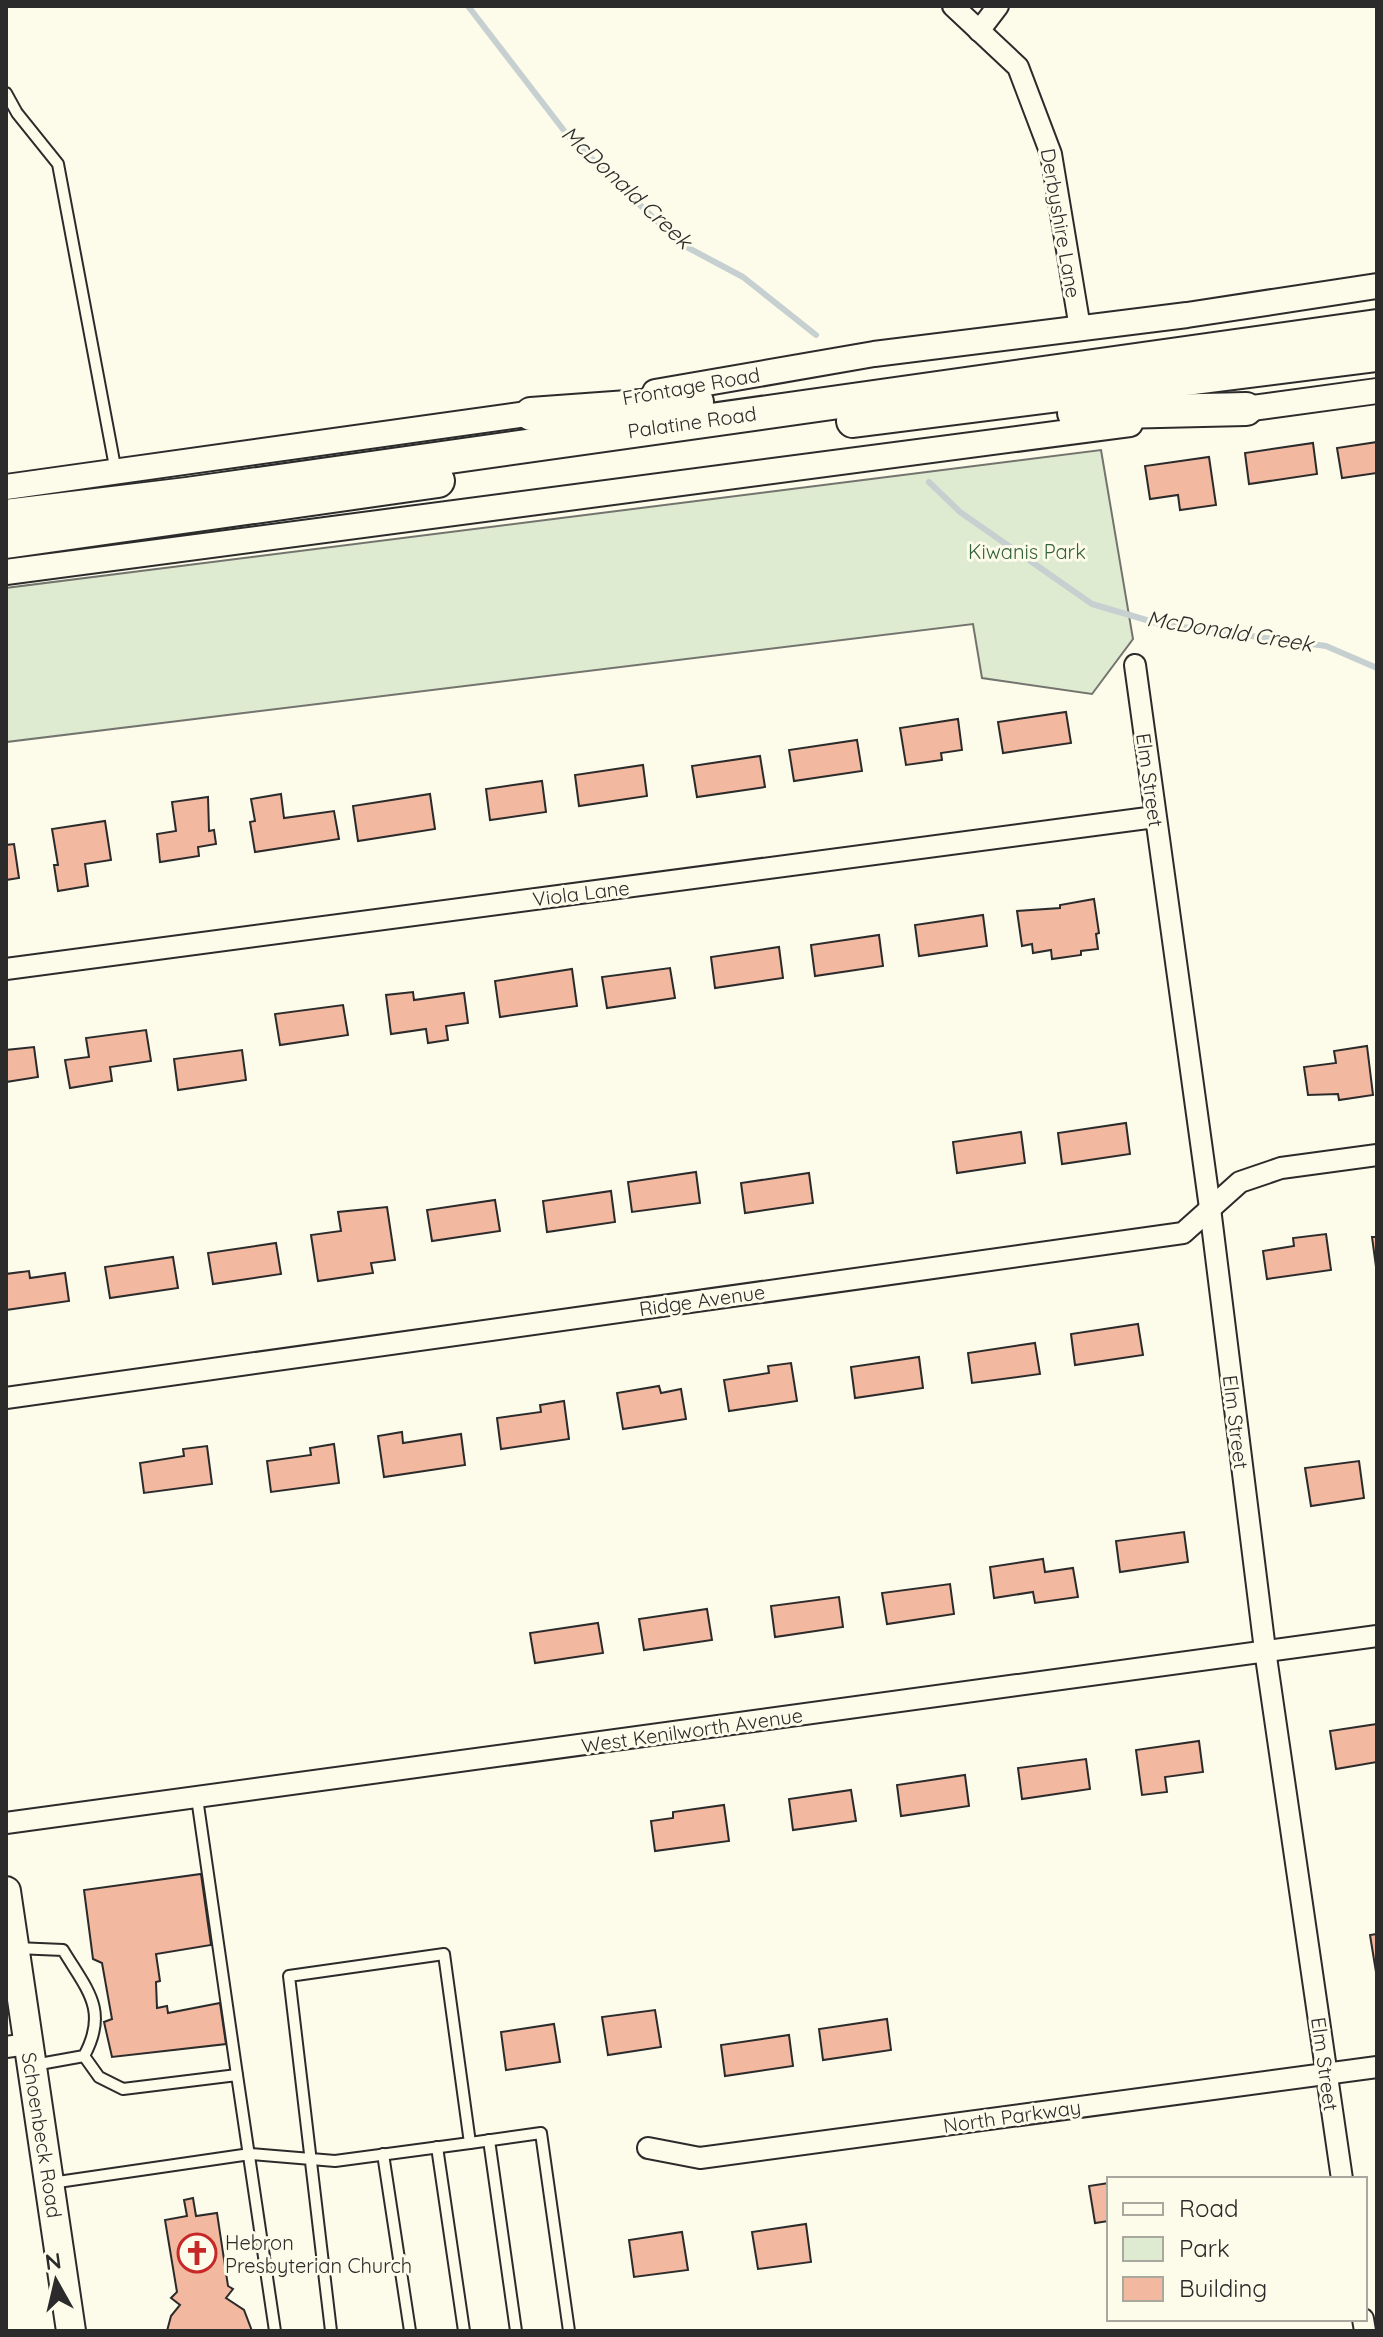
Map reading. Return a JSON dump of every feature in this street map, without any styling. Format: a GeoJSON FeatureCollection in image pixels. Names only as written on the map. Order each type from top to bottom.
{"type":"FeatureCollection","features":[{"type":"Feature","properties":{"kind":"highway","name":"Palatine Road"},"geometry":{"type":"LineString","coordinates":[[6,516],[187,494],[1377,326]]}},
{"type":"Feature","properties":{"kind":"highway","name":"Palatine Road"},"geometry":{"type":"LineString","coordinates":[[6,542],[879,418],[1377,355]]}},
{"type":"Feature","properties":{"kind":"highway"},"geometry":{"type":"LineString","coordinates":[[531,414],[971,382]]}},
{"type":"Feature","properties":{"kind":"highway"},"geometry":{"type":"LineString","coordinates":[[879,418],[1246,409]]}},
{"type":"Feature","properties":{"kind":"main road","name":"Schoenbeck Road"},"geometry":{"type":"LineString","coordinates":[[6,1891],[22,2052],[49,2184],[71,2331]]}},
{"type":"Feature","properties":{"kind":"street","name":"Derbyshire Lane"},"geometry":{"type":"LineString","coordinates":[[953,6],[1018,67],[1051,154],[1080,328]]}},
{"type":"Feature","properties":{"kind":"street"},"geometry":{"type":"LineString","coordinates":[[979,31],[998,6]]}},
{"type":"Feature","properties":{"kind":"street","name":"Frontage Road"},"geometry":{"type":"LineString","coordinates":[[6,487],[531,414],[874,354],[1377,286]]}},
{"type":"Feature","properties":{"kind":"street"},"geometry":{"type":"LineString","coordinates":[[6,572],[1377,391]]}},
{"type":"Feature","properties":{"kind":"street","name":"Elm Street"},"geometry":{"type":"LineString","coordinates":[[1135,665],[1210,1208],[1265,1650],[1342,2177]]}},
{"type":"Feature","properties":{"kind":"street","name":"Viola Lane"},"geometry":{"type":"LineString","coordinates":[[6,969],[1155,817]]}},
{"type":"Feature","properties":{"kind":"street","name":"Ridge Avenue"},"geometry":{"type":"LineString","coordinates":[[6,1398],[1183,1233],[1240,1182],[1281,1168],[1377,1155]]}},
{"type":"Feature","properties":{"kind":"street","name":"West Kenilworth Avenue"},"geometry":{"type":"LineString","coordinates":[[6,1823],[1377,1636]]}},
{"type":"Feature","properties":{"kind":"street","name":"North Parkway"},"geometry":{"type":"LineString","coordinates":[[648,2148],[700,2158],[1377,2067]]}},
{"type":"Feature","properties":{"kind":"lane"},"geometry":{"type":"LineString","coordinates":[[6,93],[24,122],[58,164],[116,472]]}},
{"type":"Feature","properties":{"kind":"lane"},"geometry":{"type":"LineString","coordinates":[[197,1798],[275,2331]]}},
{"type":"Feature","properties":{"kind":"lane"},"geometry":{"type":"LineString","coordinates":[[14,1948],[63,1950],[95,2005],[95,2036],[84,2056]]}},
{"type":"Feature","properties":{"kind":"lane"},"geometry":{"type":"LineString","coordinates":[[331,2331],[289,1976],[444,1954],[470,2143]]}},
{"type":"Feature","properties":{"kind":"lane"},"geometry":{"type":"LineString","coordinates":[[22,2052],[84,2056]]}},
{"type":"Feature","properties":{"kind":"lane"},"geometry":{"type":"LineString","coordinates":[[84,2056],[99,2077],[123,2089],[237,2075]]}},
{"type":"Feature","properties":{"kind":"lane"},"geometry":{"type":"LineString","coordinates":[[49,2184],[250,2154],[335,2161],[541,2133],[569,2331]]}},
{"type":"Feature","properties":{"kind":"lane"},"geometry":{"type":"LineString","coordinates":[[489,2140],[516,2331]]}},
{"type":"Feature","properties":{"kind":"lane"},"geometry":{"type":"LineString","coordinates":[[437,2147],[464,2331]]}},
{"type":"Feature","properties":{"kind":"lane"},"geometry":{"type":"LineString","coordinates":[[383,2154],[410,2331]]}},
{"type":"Feature","properties":{"kind":"green space","name":"Kiwanis Park"},"geometry":{"type":"Polygon","coordinates":[[[1101,450],[1133,639],[1092,694],[982,678],[973,624],[6,742],[6,588],[1101,450]]]}},
{"type":"Feature","properties":{"kind":"building"},"geometry":{"type":"Polygon","coordinates":[[[1377,442],[1377,473],[1342,478],[1337,448],[1377,442]]]}},
{"type":"Feature","properties":{"kind":"building"},"geometry":{"type":"Polygon","coordinates":[[[1313,443],[1317,474],[1249,484],[1245,453],[1313,443]]]}},
{"type":"Feature","properties":{"kind":"building"},"geometry":{"type":"Polygon","coordinates":[[[1209,457],[1216,505],[1180,510],[1178,495],[1150,499],[1145,466],[1209,457]]]}},
{"type":"Feature","properties":{"kind":"building"},"geometry":{"type":"Polygon","coordinates":[[[1066,712],[1071,743],[1003,753],[998,722],[1066,712]]]}},
{"type":"Feature","properties":{"kind":"building"},"geometry":{"type":"Polygon","coordinates":[[[958,719],[962,750],[941,753],[942,760],[906,765],[900,728],[958,719]]]}},
{"type":"Feature","properties":{"kind":"building"},"geometry":{"type":"Polygon","coordinates":[[[857,740],[862,771],[794,781],[789,750],[857,740]]]}},
{"type":"Feature","properties":{"kind":"building"},"geometry":{"type":"Polygon","coordinates":[[[760,756],[765,787],[697,797],[692,766],[760,756]]]}},
{"type":"Feature","properties":{"kind":"building"},"geometry":{"type":"Polygon","coordinates":[[[643,765],[647,796],[579,806],[575,775],[643,765]]]}},
{"type":"Feature","properties":{"kind":"building"},"geometry":{"type":"Polygon","coordinates":[[[542,781],[546,812],[490,820],[486,789],[542,781]]]}},
{"type":"Feature","properties":{"kind":"building"},"geometry":{"type":"Polygon","coordinates":[[[281,794],[284,818],[334,811],[339,839],[255,852],[250,822],[255,821],[251,799],[281,794]]]}},
{"type":"Feature","properties":{"kind":"building"},"geometry":{"type":"Polygon","coordinates":[[[430,794],[435,829],[358,841],[353,806],[430,794]]]}},
{"type":"Feature","properties":{"kind":"building"},"geometry":{"type":"Polygon","coordinates":[[[208,797],[209,831],[214,830],[216,844],[198,847],[199,856],[160,862],[157,834],[176,831],[172,802],[208,797]]]}},
{"type":"Feature","properties":{"kind":"building"},"geometry":{"type":"Polygon","coordinates":[[[105,821],[111,860],[85,864],[88,886],[58,891],[54,865],[58,865],[52,829],[105,821]]]}},
{"type":"Feature","properties":{"kind":"building"},"geometry":{"type":"Polygon","coordinates":[[[14,844],[19,878],[6,880],[6,845],[14,844]]]}},
{"type":"Feature","properties":{"kind":"building"},"geometry":{"type":"Polygon","coordinates":[[[1094,899],[1098,949],[1052,959],[1051,950],[1033,953],[1032,944],[1022,946],[1017,911],[1060,908],[1060,905],[1094,899]]]}},
{"type":"Feature","properties":{"kind":"building"},"geometry":{"type":"Polygon","coordinates":[[[983,915],[987,946],[919,956],[915,925],[983,915]]]}},
{"type":"Feature","properties":{"kind":"building"},"geometry":{"type":"Polygon","coordinates":[[[879,935],[883,966],[815,976],[811,945],[879,935]]]}},
{"type":"Feature","properties":{"kind":"building"},"geometry":{"type":"Polygon","coordinates":[[[779,947],[783,978],[715,988],[711,957],[779,947]]]}},
{"type":"Feature","properties":{"kind":"building"},"geometry":{"type":"Polygon","coordinates":[[[670,968],[675,998],[607,1008],[602,977],[670,968]]]}},
{"type":"Feature","properties":{"kind":"building"},"geometry":{"type":"Polygon","coordinates":[[[572,969],[577,1006],[500,1017],[495,981],[572,969]]]}},
{"type":"Feature","properties":{"kind":"building"},"geometry":{"type":"Polygon","coordinates":[[[413,992],[414,1000],[464,993],[468,1023],[446,1026],[448,1040],[428,1043],[426,1029],[391,1034],[386,995],[413,992]]]}},
{"type":"Feature","properties":{"kind":"building"},"geometry":{"type":"Polygon","coordinates":[[[343,1005],[348,1035],[280,1045],[275,1014],[343,1005]]]}},
{"type":"Feature","properties":{"kind":"building"},"geometry":{"type":"Polygon","coordinates":[[[146,1030],[151,1061],[110,1067],[112,1081],[70,1088],[65,1060],[89,1057],[86,1038],[146,1030]]]}},
{"type":"Feature","properties":{"kind":"building"},"geometry":{"type":"Polygon","coordinates":[[[1367,1046],[1373,1095],[1339,1100],[1338,1094],[1308,1095],[1304,1067],[1336,1063],[1334,1051],[1367,1046]]]}},
{"type":"Feature","properties":{"kind":"building"},"geometry":{"type":"Polygon","coordinates":[[[34,1047],[38,1077],[6,1082],[6,1050],[34,1047]]]}},
{"type":"Feature","properties":{"kind":"building"},"geometry":{"type":"Polygon","coordinates":[[[242,1050],[246,1080],[178,1090],[174,1059],[242,1050]]]}},
{"type":"Feature","properties":{"kind":"building"},"geometry":{"type":"Polygon","coordinates":[[[1126,1123],[1130,1154],[1062,1164],[1058,1133],[1126,1123]]]}},
{"type":"Feature","properties":{"kind":"building"},"geometry":{"type":"Polygon","coordinates":[[[1021,1132],[1025,1163],[957,1173],[953,1142],[1021,1132]]]}},
{"type":"Feature","properties":{"kind":"building"},"geometry":{"type":"Polygon","coordinates":[[[696,1172],[700,1203],[632,1212],[628,1182],[696,1172]]]}},
{"type":"Feature","properties":{"kind":"building"},"geometry":{"type":"Polygon","coordinates":[[[809,1173],[813,1203],[745,1213],[741,1183],[809,1173]]]}},
{"type":"Feature","properties":{"kind":"building"},"geometry":{"type":"Polygon","coordinates":[[[611,1191],[615,1222],[547,1232],[543,1201],[611,1191]]]}},
{"type":"Feature","properties":{"kind":"building"},"geometry":{"type":"Polygon","coordinates":[[[495,1200],[500,1231],[432,1241],[427,1210],[495,1200]]]}},
{"type":"Feature","properties":{"kind":"building"},"geometry":{"type":"Polygon","coordinates":[[[387,1207],[395,1260],[371,1263],[373,1273],[318,1281],[311,1235],[341,1231],[338,1212],[387,1207]]]}},
{"type":"Feature","properties":{"kind":"building"},"geometry":{"type":"Polygon","coordinates":[[[1326,1234],[1331,1270],[1267,1279],[1263,1251],[1294,1246],[1293,1238],[1326,1234]]]}},
{"type":"Feature","properties":{"kind":"building"},"geometry":{"type":"Polygon","coordinates":[[[1372,1237],[1377,1237],[1377,1274],[1372,1237]]]}},
{"type":"Feature","properties":{"kind":"building"},"geometry":{"type":"Polygon","coordinates":[[[276,1243],[281,1274],[213,1284],[208,1253],[276,1243]]]}},
{"type":"Feature","properties":{"kind":"building"},"geometry":{"type":"Polygon","coordinates":[[[173,1257],[178,1288],[110,1298],[105,1267],[173,1257]]]}},
{"type":"Feature","properties":{"kind":"building"},"geometry":{"type":"Polygon","coordinates":[[[29,1271],[30,1278],[65,1273],[69,1301],[6,1310],[6,1274],[29,1271]]]}},
{"type":"Feature","properties":{"kind":"building"},"geometry":{"type":"Polygon","coordinates":[[[1138,1324],[1143,1355],[1075,1365],[1071,1334],[1138,1324]]]}},
{"type":"Feature","properties":{"kind":"building"},"geometry":{"type":"Polygon","coordinates":[[[1035,1343],[1040,1374],[972,1383],[968,1353],[1035,1343]]]}},
{"type":"Feature","properties":{"kind":"building"},"geometry":{"type":"Polygon","coordinates":[[[919,1357],[923,1388],[855,1398],[851,1367],[919,1357]]]}},
{"type":"Feature","properties":{"kind":"building"},"geometry":{"type":"Polygon","coordinates":[[[791,1363],[797,1401],[729,1411],[724,1380],[769,1373],[768,1366],[791,1363]]]}},
{"type":"Feature","properties":{"kind":"building"},"geometry":{"type":"Polygon","coordinates":[[[659,1386],[661,1393],[681,1389],[686,1419],[623,1429],[617,1393],[659,1386]]]}},
{"type":"Feature","properties":{"kind":"building"},"geometry":{"type":"Polygon","coordinates":[[[564,1401],[569,1439],[501,1449],[497,1418],[541,1412],[540,1405],[564,1401]]]}},
{"type":"Feature","properties":{"kind":"building"},"geometry":{"type":"Polygon","coordinates":[[[402,1432],[403,1443],[461,1434],[465,1465],[384,1477],[378,1436],[402,1432]]]}},
{"type":"Feature","properties":{"kind":"building"},"geometry":{"type":"Polygon","coordinates":[[[334,1444],[339,1483],[271,1492],[267,1461],[311,1455],[310,1448],[334,1444]]]}},
{"type":"Feature","properties":{"kind":"building"},"geometry":{"type":"Polygon","coordinates":[[[207,1446],[212,1484],[144,1493],[140,1463],[184,1456],[183,1449],[207,1446]]]}},
{"type":"Feature","properties":{"kind":"building"},"geometry":{"type":"Polygon","coordinates":[[[1359,1461],[1364,1498],[1311,1506],[1305,1468],[1359,1461]]]}},
{"type":"Feature","properties":{"kind":"building"},"geometry":{"type":"Polygon","coordinates":[[[1184,1532],[1188,1562],[1120,1572],[1116,1541],[1184,1532]]]}},
{"type":"Feature","properties":{"kind":"building"},"geometry":{"type":"Polygon","coordinates":[[[1043,1559],[1045,1572],[1073,1568],[1078,1597],[1035,1603],[1033,1592],[994,1598],[990,1567],[1043,1559]]]}},
{"type":"Feature","properties":{"kind":"building"},"geometry":{"type":"Polygon","coordinates":[[[950,1584],[954,1614],[887,1624],[882,1593],[950,1584]]]}},
{"type":"Feature","properties":{"kind":"building"},"geometry":{"type":"Polygon","coordinates":[[[839,1597],[843,1627],[775,1637],[771,1606],[839,1597]]]}},
{"type":"Feature","properties":{"kind":"building"},"geometry":{"type":"Polygon","coordinates":[[[707,1609],[712,1640],[644,1650],[639,1619],[707,1609]]]}},
{"type":"Feature","properties":{"kind":"building"},"geometry":{"type":"Polygon","coordinates":[[[598,1623],[603,1653],[535,1663],[530,1633],[598,1623]]]}},
{"type":"Feature","properties":{"kind":"building"},"geometry":{"type":"Polygon","coordinates":[[[1377,1724],[1377,1762],[1336,1769],[1330,1731],[1377,1724]]]}},
{"type":"Feature","properties":{"kind":"building"},"geometry":{"type":"Polygon","coordinates":[[[1199,1741],[1203,1772],[1165,1777],[1167,1792],[1142,1795],[1136,1750],[1199,1741]]]}},
{"type":"Feature","properties":{"kind":"building"},"geometry":{"type":"Polygon","coordinates":[[[1086,1759],[1090,1789],[1022,1799],[1018,1768],[1086,1759]]]}},
{"type":"Feature","properties":{"kind":"building"},"geometry":{"type":"Polygon","coordinates":[[[965,1775],[969,1806],[901,1816],[897,1785],[965,1775]]]}},
{"type":"Feature","properties":{"kind":"building"},"geometry":{"type":"Polygon","coordinates":[[[851,1790],[856,1821],[793,1830],[789,1799],[851,1790]]]}},
{"type":"Feature","properties":{"kind":"building"},"geometry":{"type":"Polygon","coordinates":[[[724,1805],[729,1841],[655,1851],[651,1821],[673,1818],[673,1812],[724,1805]]]}},
{"type":"Feature","properties":{"kind":"building"},"geometry":{"type":"Polygon","coordinates":[[[201,1874],[211,1945],[156,1954],[160,1981],[156,1982],[157,2008],[167,2006],[168,2013],[220,2003],[226,2044],[112,2057],[104,2022],[112,2019],[102,1963],[93,1959],[84,1890],[201,1874]]]}},
{"type":"Feature","properties":{"kind":"building"},"geometry":{"type":"Polygon","coordinates":[[[1377,1934],[1377,1972],[1376,1972],[1370,1935],[1377,1934]]]}},
{"type":"Feature","properties":{"kind":"building"},"geometry":{"type":"Polygon","coordinates":[[[655,2010],[661,2047],[608,2055],[602,2017],[655,2010]]]}},
{"type":"Feature","properties":{"kind":"building"},"geometry":{"type":"Polygon","coordinates":[[[887,2019],[891,2050],[823,2060],[819,2029],[887,2019]]]}},
{"type":"Feature","properties":{"kind":"building"},"geometry":{"type":"Polygon","coordinates":[[[554,2024],[560,2062],[506,2070],[501,2032],[554,2024]]]}},
{"type":"Feature","properties":{"kind":"building"},"geometry":{"type":"Polygon","coordinates":[[[789,2035],[793,2066],[725,2076],[721,2045],[789,2035]]]}},
{"type":"Feature","properties":{"kind":"building"},"geometry":{"type":"Polygon","coordinates":[[[1107,2183],[1107,2221],[1095,2223],[1089,2186],[1107,2183]]]}},
{"type":"Feature","properties":{"kind":"building","name":"Hebron Presbyterian Church"},"geometry":{"type":"Polygon","coordinates":[[[193,2198],[196,2216],[217,2213],[228,2286],[233,2289],[226,2298],[244,2310],[252,2331],[167,2331],[171,2316],[180,2305],[171,2298],[177,2292],[165,2220],[187,2216],[184,2200],[193,2198]]]}},
{"type":"Feature","properties":{"kind":"building"},"geometry":{"type":"Polygon","coordinates":[[[806,2224],[811,2262],[758,2269],[752,2232],[806,2224]]]}},
{"type":"Feature","properties":{"kind":"building"},"geometry":{"type":"Polygon","coordinates":[[[682,2232],[688,2270],[634,2277],[629,2240],[682,2232]]]}},
{"type":"Feature","properties":{"kind":"waterway","name":"McDonald Creek"},"geometry":{"type":"LineString","coordinates":[[468,6],[569,137],[681,244],[743,277],[816,335]]}},
{"type":"Feature","properties":{"kind":"waterway","name":"McDonald Creek"},"geometry":{"type":"LineString","coordinates":[[929,482],[960,512],[1092,604],[1160,624],[1326,646],[1377,668]]}},
{"type":"Feature","properties":{"kind":"place","name":"Hebron Presbyterian Church"},"geometry":{"type":"Point","coordinates":[197,2253]}}]}
